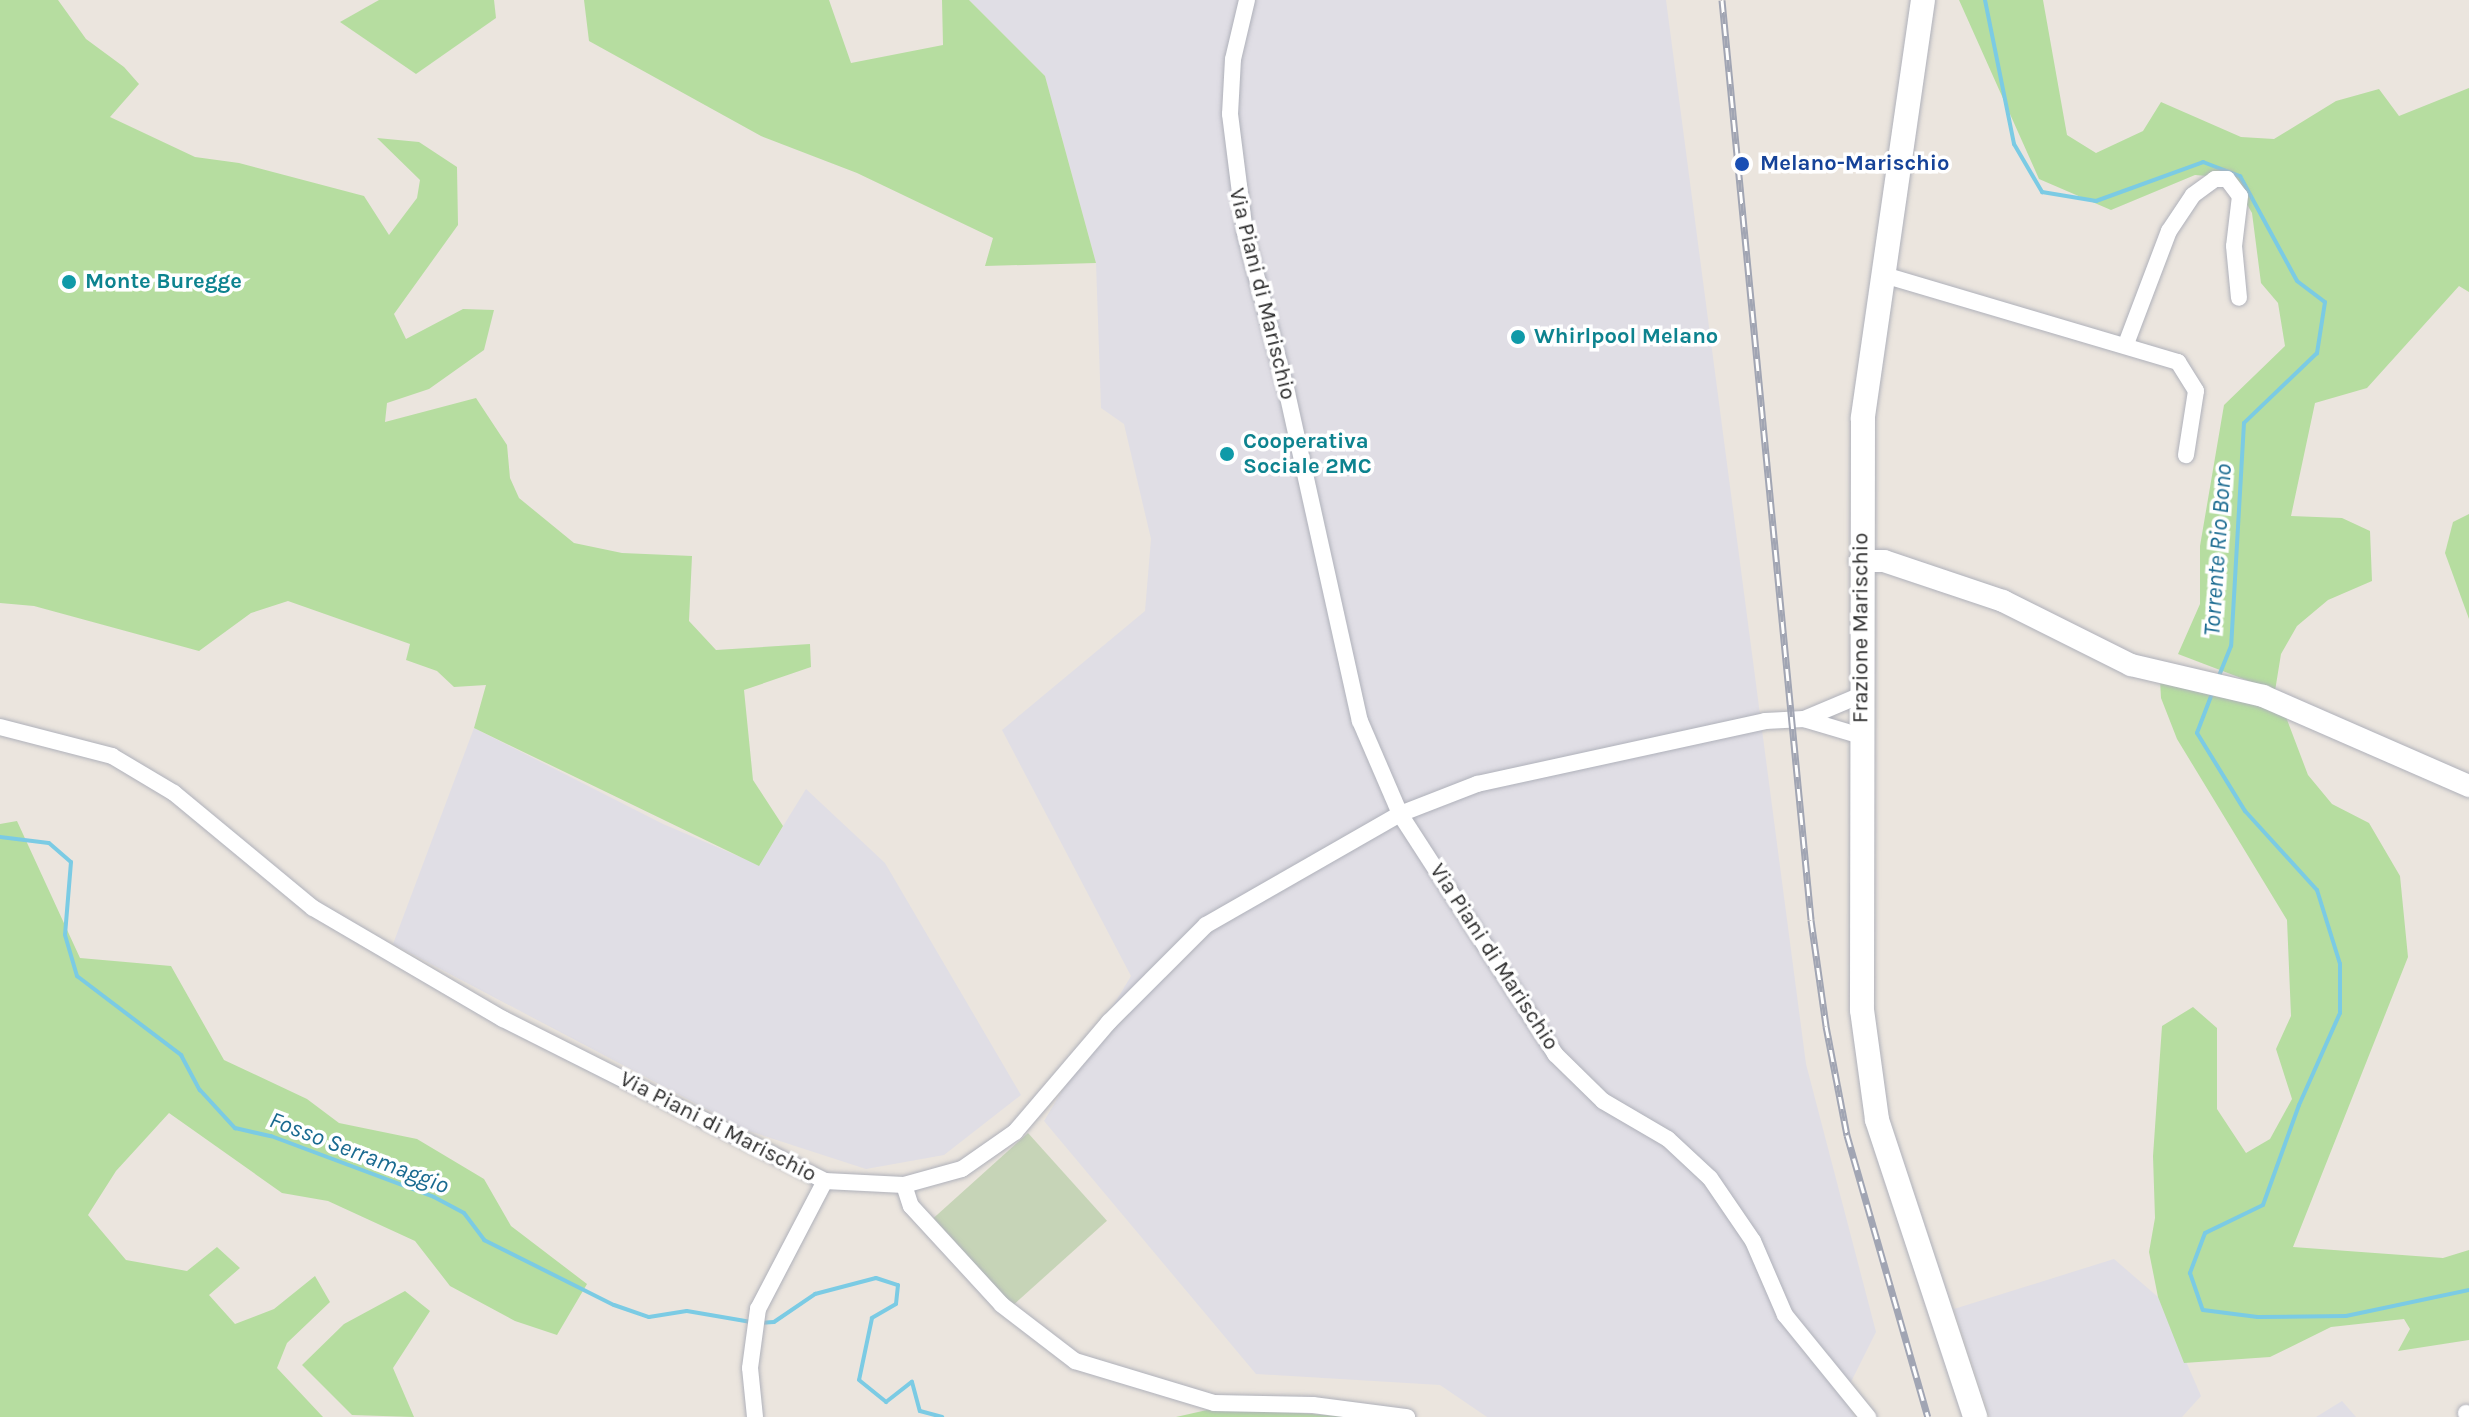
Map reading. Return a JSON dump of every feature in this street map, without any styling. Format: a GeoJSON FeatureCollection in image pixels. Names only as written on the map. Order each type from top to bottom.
{"type":"FeatureCollection","features":[{"type":"Feature","properties":{"kind":"main road","name":"Frazione Marischio"},"geometry":{"type":"LineString","coordinates":[[1923,0],[1863,418],[1860,561],[1862,1010],[1867,1068],[1877,1120],[1975,1417]]}},
{"type":"Feature","properties":{"kind":"street","name":"Via Piani di Marischio"},"geometry":{"type":"LineString","coordinates":[[1247,0],[1233,59],[1230,114],[1242,218],[1286,388],[1360,721],[1400,814],[1555,1054],[1603,1101],[1668,1139],[1710,1178],[1753,1241],[1785,1315],[1868,1417]]}},
{"type":"Feature","properties":{"kind":"street"},"geometry":{"type":"LineString","coordinates":[[2126,344],[2169,231],[2193,195],[2215,179],[2227,179],[2240,196],[2234,246],[2239,298]]}},
{"type":"Feature","properties":{"kind":"street"},"geometry":{"type":"LineString","coordinates":[[1884,275],[2126,344],[2178,362],[2192,378],[2196,391],[2186,455]]}},
{"type":"Feature","properties":{"kind":"street"},"geometry":{"type":"LineString","coordinates":[[1860,561],[1884,561],[2003,601],[2131,665],[2244,690],[2469,786]]}},
{"type":"Feature","properties":{"kind":"street"},"geometry":{"type":"LineString","coordinates":[[1804,719],[1861,695]]}},
{"type":"Feature","properties":{"kind":"street","name":"Via Piani di Marischio"},"geometry":{"type":"LineString","coordinates":[[0,727],[112,756],[174,793],[313,908],[503,1019],[825,1181],[904,1185],[962,1169],[1015,1132],[1109,1022],[1206,925],[1400,814],[1477,784],[1765,721],[1804,719]]}},
{"type":"Feature","properties":{"kind":"street"},"geometry":{"type":"LineString","coordinates":[[1804,719],[1861,736]]}},
{"type":"Feature","properties":{"kind":"street"},"geometry":{"type":"LineString","coordinates":[[755,1417],[752,1339],[758,1309],[825,1181]]}},
{"type":"Feature","properties":{"kind":"street"},"geometry":{"type":"LineString","coordinates":[[904,1185],[911,1206],[1002,1305],[1075,1361],[1214,1403],[1313,1405],[1407,1417]]}},
{"type":"Feature","properties":{"kind":"shaded area"},"geometry":{"type":"Polygon","coordinates":[[[969,0],[1666,0],[1806,1064],[1876,1332],[1843,1398],[1855,1417],[1487,1417],[1440,1385],[1256,1374],[1044,1121],[1131,976],[1002,730],[1145,611],[1151,539],[1124,424],[1101,408],[1096,263],[1045,76],[969,0]]]}},
{"type":"Feature","properties":{"kind":"shaded area"},"geometry":{"type":"Polygon","coordinates":[[[474,728],[663,824],[759,865],[806,789],[885,863],[1021,1095],[944,1155],[866,1169],[746,1130],[393,944],[474,728]]]}},
{"type":"Feature","properties":{"kind":"shaded area"},"geometry":{"type":"Polygon","coordinates":[[[2114,1259],[2158,1297],[2201,1396],[2182,1417],[1990,1417],[1954,1309],[2114,1259]]]}},
{"type":"Feature","properties":{"kind":"shaded area"},"geometry":{"type":"Polygon","coordinates":[[[2342,1401],[2356,1417],[2316,1417],[2342,1401]]]}},
{"type":"Feature","properties":{"kind":"green space"},"geometry":{"type":"Polygon","coordinates":[[[0,0],[58,0],[86,39],[124,67],[139,84],[110,117],[195,157],[239,163],[364,196],[389,235],[417,198],[420,180],[377,138],[419,142],[457,167],[458,225],[394,314],[406,339],[463,309],[494,310],[484,350],[429,389],[387,403],[385,422],[476,398],[507,445],[510,478],[519,498],[574,543],[622,553],[692,556],[689,621],[716,650],[810,644],[811,667],[744,690],[753,780],[783,826],[759,866],[474,728],[486,685],[454,687],[437,671],[406,660],[410,644],[288,601],[251,613],[199,651],[34,606],[0,603],[0,0]]]}},
{"type":"Feature","properties":{"kind":"green space"},"geometry":{"type":"Polygon","coordinates":[[[379,0],[494,0],[496,18],[416,74],[340,22],[379,0]]]}},
{"type":"Feature","properties":{"kind":"green space"},"geometry":{"type":"Polygon","coordinates":[[[584,0],[829,0],[851,63],[943,45],[942,0],[969,0],[1045,76],[1096,263],[985,266],[993,238],[857,173],[761,136],[589,41],[584,0]]]}},
{"type":"Feature","properties":{"kind":"green space"},"geometry":{"type":"Polygon","coordinates":[[[1959,0],[2043,0],[2067,135],[2096,153],[2143,131],[2161,102],[2241,137],[2274,139],[2336,101],[2379,89],[2399,116],[2469,88],[2469,292],[2459,286],[2367,388],[2315,403],[2291,516],[2342,518],[2370,531],[2372,581],[2328,600],[2297,626],[2281,654],[2275,691],[2178,654],[2200,604],[2200,546],[2224,405],[2285,346],[2278,303],[2261,283],[2252,213],[2232,178],[2195,175],[2111,210],[2039,179],[1959,0]]]}},
{"type":"Feature","properties":{"kind":"green space"},"geometry":{"type":"Polygon","coordinates":[[[2469,514],[2469,619],[2445,553],[2453,522],[2469,514]]]}},
{"type":"Feature","properties":{"kind":"green space"},"geometry":{"type":"Polygon","coordinates":[[[2160,680],[2249,702],[2286,717],[2308,775],[2332,804],[2369,823],[2400,876],[2408,957],[2293,1247],[2443,1258],[2469,1250],[2469,1340],[2398,1351],[2410,1329],[2404,1319],[2331,1327],[2270,1357],[2184,1363],[2158,1297],[2149,1252],[2155,1218],[2153,1156],[2162,1026],[2193,1007],[2217,1028],[2217,1109],[2246,1153],[2270,1139],[2292,1099],[2276,1049],[2291,1016],[2287,920],[2177,739],[2161,698],[2160,680]]]}},
{"type":"Feature","properties":{"kind":"green space"},"geometry":{"type":"Polygon","coordinates":[[[17,821],[80,958],[171,966],[224,1060],[307,1099],[339,1123],[417,1139],[484,1179],[511,1226],[587,1284],[557,1335],[515,1321],[450,1286],[415,1241],[328,1201],[282,1193],[169,1113],[116,1171],[88,1215],[126,1260],[187,1271],[217,1247],[240,1268],[209,1295],[235,1324],[274,1309],[315,1276],[330,1302],[287,1343],[277,1368],[323,1417],[0,1417],[0,824],[17,821]]]}},
{"type":"Feature","properties":{"kind":"green space"},"geometry":{"type":"Polygon","coordinates":[[[1028,1133],[1107,1221],[1013,1306],[934,1218],[1028,1133]]]}},
{"type":"Feature","properties":{"kind":"green space"},"geometry":{"type":"Polygon","coordinates":[[[405,1291],[430,1311],[393,1368],[414,1417],[352,1415],[302,1365],[344,1324],[405,1291]]]}},
{"type":"Feature","properties":{"kind":"green space"},"geometry":{"type":"Polygon","coordinates":[[[1207,1410],[1275,1411],[1349,1417],[1176,1417],[1207,1410]]]}},
{"type":"Feature","properties":{"kind":"waterway","name":"Torrente Rio Bono"},"geometry":{"type":"LineString","coordinates":[[1985,0],[2014,144],[2042,192],[2096,201],[2203,162],[2240,176],[2297,281],[2325,302],[2317,353],[2244,423],[2231,646],[2218,679]]}},
{"type":"Feature","properties":{"kind":"waterway","name":"Torrente Rio Bono"},"geometry":{"type":"LineString","coordinates":[[2213,691],[2197,733],[2245,811],[2317,890],[2340,964],[2340,1013],[2299,1105],[2263,1205],[2205,1233],[2190,1273],[2203,1310],[2258,1317],[2346,1316],[2469,1290]]}},
{"type":"Feature","properties":{"kind":"waterway","name":"Fosso Serramaggio"},"geometry":{"type":"LineString","coordinates":[[0,837],[49,843],[71,862],[65,935],[77,976],[181,1055],[200,1090],[235,1128],[271,1136],[434,1197],[464,1213],[484,1240],[614,1305],[649,1317],[687,1311],[751,1322]]}},
{"type":"Feature","properties":{"kind":"waterway","name":"Fosso Serramaggio"},"geometry":{"type":"LineString","coordinates":[[759,1323],[774,1322],[815,1294],[876,1278],[898,1285],[896,1304],[872,1318],[859,1380],[886,1402],[912,1382],[920,1411],[942,1417]]}},
{"type":"Feature","properties":{"kind":"railway"},"geometry":{"type":"LineString","coordinates":[[1722,0],[1811,920],[1826,1026],[1847,1135],[1928,1417]]}},
{"type":"Feature","properties":{"kind":"place","name":"Melano-Marischio"},"geometry":{"type":"Point","coordinates":[1742,164]}},
{"type":"Feature","properties":{"kind":"place","name":"Monte Buregge"},"geometry":{"type":"Point","coordinates":[69,282]}},
{"type":"Feature","properties":{"kind":"place","name":"Whirlpool Melano"},"geometry":{"type":"Point","coordinates":[1518,337]}},
{"type":"Feature","properties":{"kind":"place","name":"Cooperativa Sociale 2MC"},"geometry":{"type":"Point","coordinates":[1227,454]}}]}
